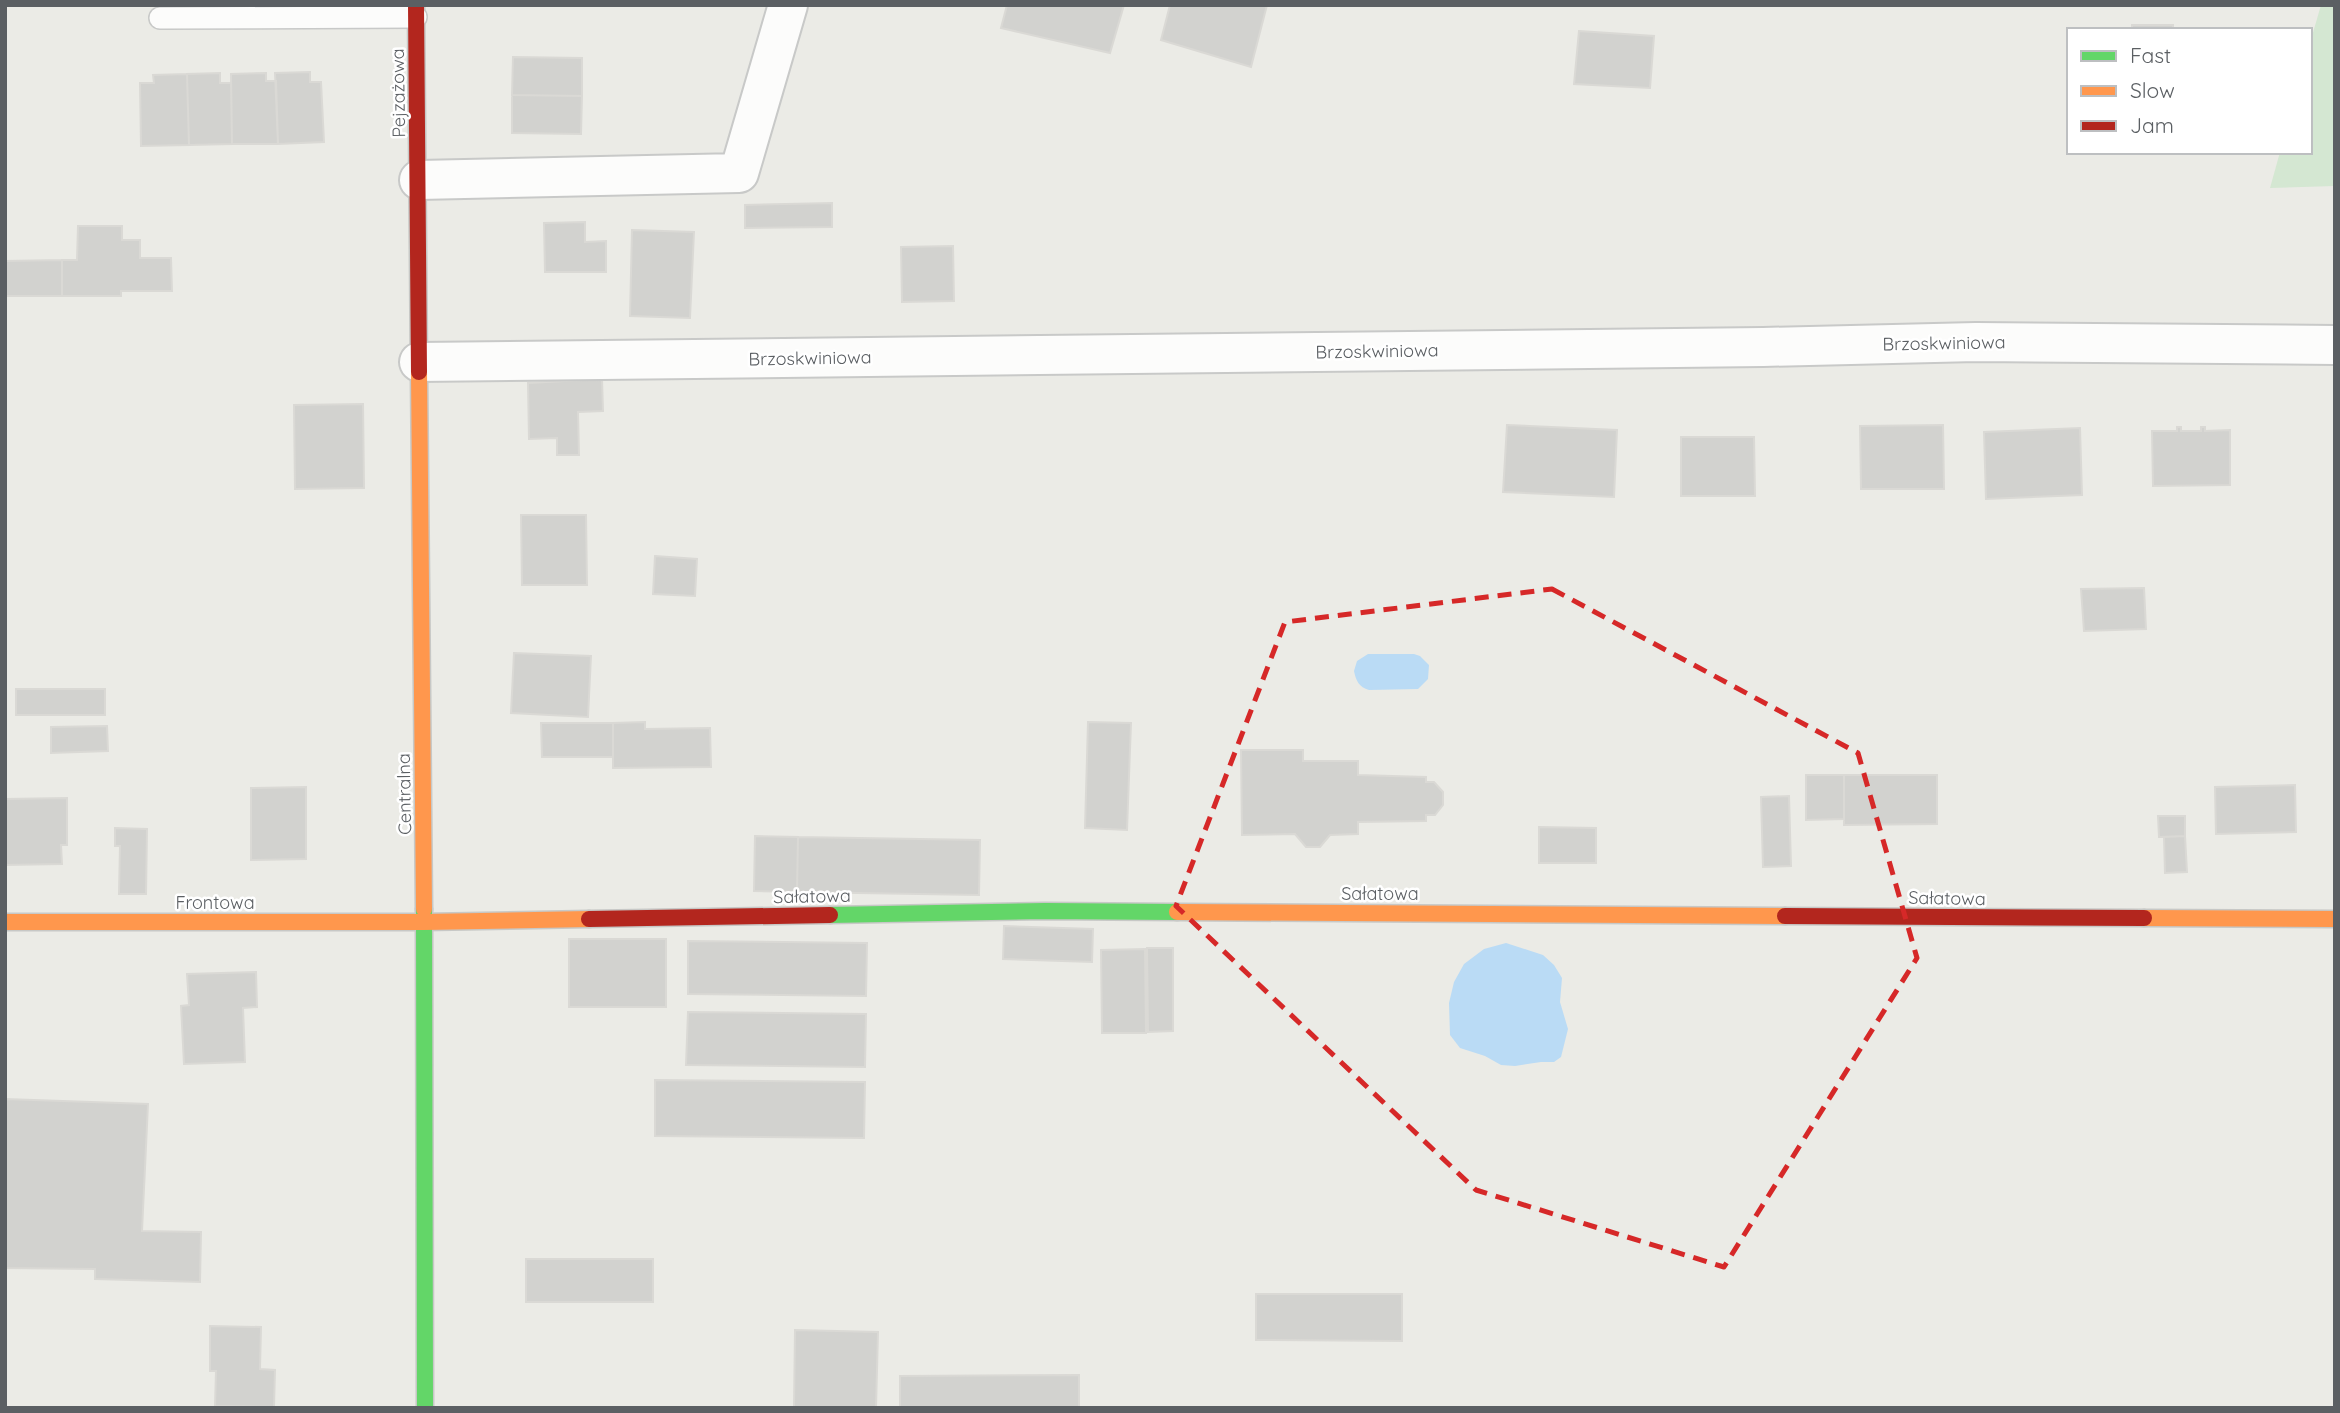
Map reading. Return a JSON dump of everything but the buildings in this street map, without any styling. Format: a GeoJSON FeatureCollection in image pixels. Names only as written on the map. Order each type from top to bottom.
{"type":"FeatureCollection","features":[{"type":"Feature","properties":{"kind":"street"},"geometry":{"type":"LineString","coordinates":[[419,180],[739,173],[788,5]]}},
{"type":"Feature","properties":{"kind":"street","name":"Pejzażowa"},"geometry":{"type":"LineString","coordinates":[[416,11],[419,180]]}},
{"type":"Feature","properties":{"kind":"street","name":"Centralna"},"geometry":{"type":"LineString","coordinates":[[419,180],[425,1408]]}},
{"type":"Feature","properties":{"kind":"street","name":"Brzoskwiniowa"},"geometry":{"type":"LineString","coordinates":[[419,362],[1763,347],[1976,342],[2335,345]]}},
{"type":"Feature","properties":{"kind":"street","name":"Sałatowa"},"geometry":{"type":"LineString","coordinates":[[424,922],[1045,911],[2335,919]]}},
{"type":"Feature","properties":{"kind":"street","name":"Frontowa"},"geometry":{"type":"LineString","coordinates":[[5,922],[424,922]]}},
{"type":"Feature","properties":{"kind":"lane"},"geometry":{"type":"LineString","coordinates":[[160,18],[416,11]]}},
{"type":"Feature","properties":{"kind":"highlighted area"},"geometry":{"type":"Polygon","coordinates":[[[1552,589],[1858,753],[1917,958],[1724,1267],[1476,1190],[1176,906],[1285,622],[1552,589]]]}},
{"type":"Feature","properties":{"kind":"green space"},"geometry":{"type":"Polygon","coordinates":[[[2321,5],[2335,5],[2335,186],[2270,188],[2279,154],[2312,154],[2312,36],[2321,5]]]}},
{"type":"Feature","properties":{"kind":"water"},"geometry":{"type":"Polygon","coordinates":[[[1368,654],[1420,656],[1429,665],[1428,679],[1418,689],[1366,689],[1358,683],[1354,671],[1357,661],[1368,654]]]}},
{"type":"Feature","properties":{"kind":"water"},"geometry":{"type":"Polygon","coordinates":[[[1506,943],[1543,955],[1554,965],[1562,978],[1560,1002],[1568,1029],[1561,1057],[1554,1062],[1501,1065],[1485,1056],[1460,1048],[1450,1035],[1449,1003],[1454,982],[1464,964],[1484,949],[1506,943]]]}},
{"type":"Feature","properties":{"kind":"traffic: fast"},"geometry":{"type":"LineString","coordinates":[[424,909],[425,1408]]}},
{"type":"Feature","properties":{"kind":"traffic: fast"},"geometry":{"type":"LineString","coordinates":[[830,915],[1045,911],[1177,912]]}},
{"type":"Feature","properties":{"kind":"traffic: slow"},"geometry":{"type":"LineString","coordinates":[[419,372],[424,909]]}},
{"type":"Feature","properties":{"kind":"traffic: slow"},"geometry":{"type":"LineString","coordinates":[[1177,912],[1785,916]]}},
{"type":"Feature","properties":{"kind":"traffic: slow"},"geometry":{"type":"LineString","coordinates":[[2144,918],[2335,919]]}},
{"type":"Feature","properties":{"kind":"traffic: slow"},"geometry":{"type":"LineString","coordinates":[[5,922],[424,922],[589,919]]}},
{"type":"Feature","properties":{"kind":"traffic: jam"},"geometry":{"type":"LineString","coordinates":[[416,5],[419,372]]}},
{"type":"Feature","properties":{"kind":"traffic: jam"},"geometry":{"type":"LineString","coordinates":[[589,919],[830,915]]}},
{"type":"Feature","properties":{"kind":"traffic: jam"},"geometry":{"type":"LineString","coordinates":[[1785,916],[2144,918]]}}]}
